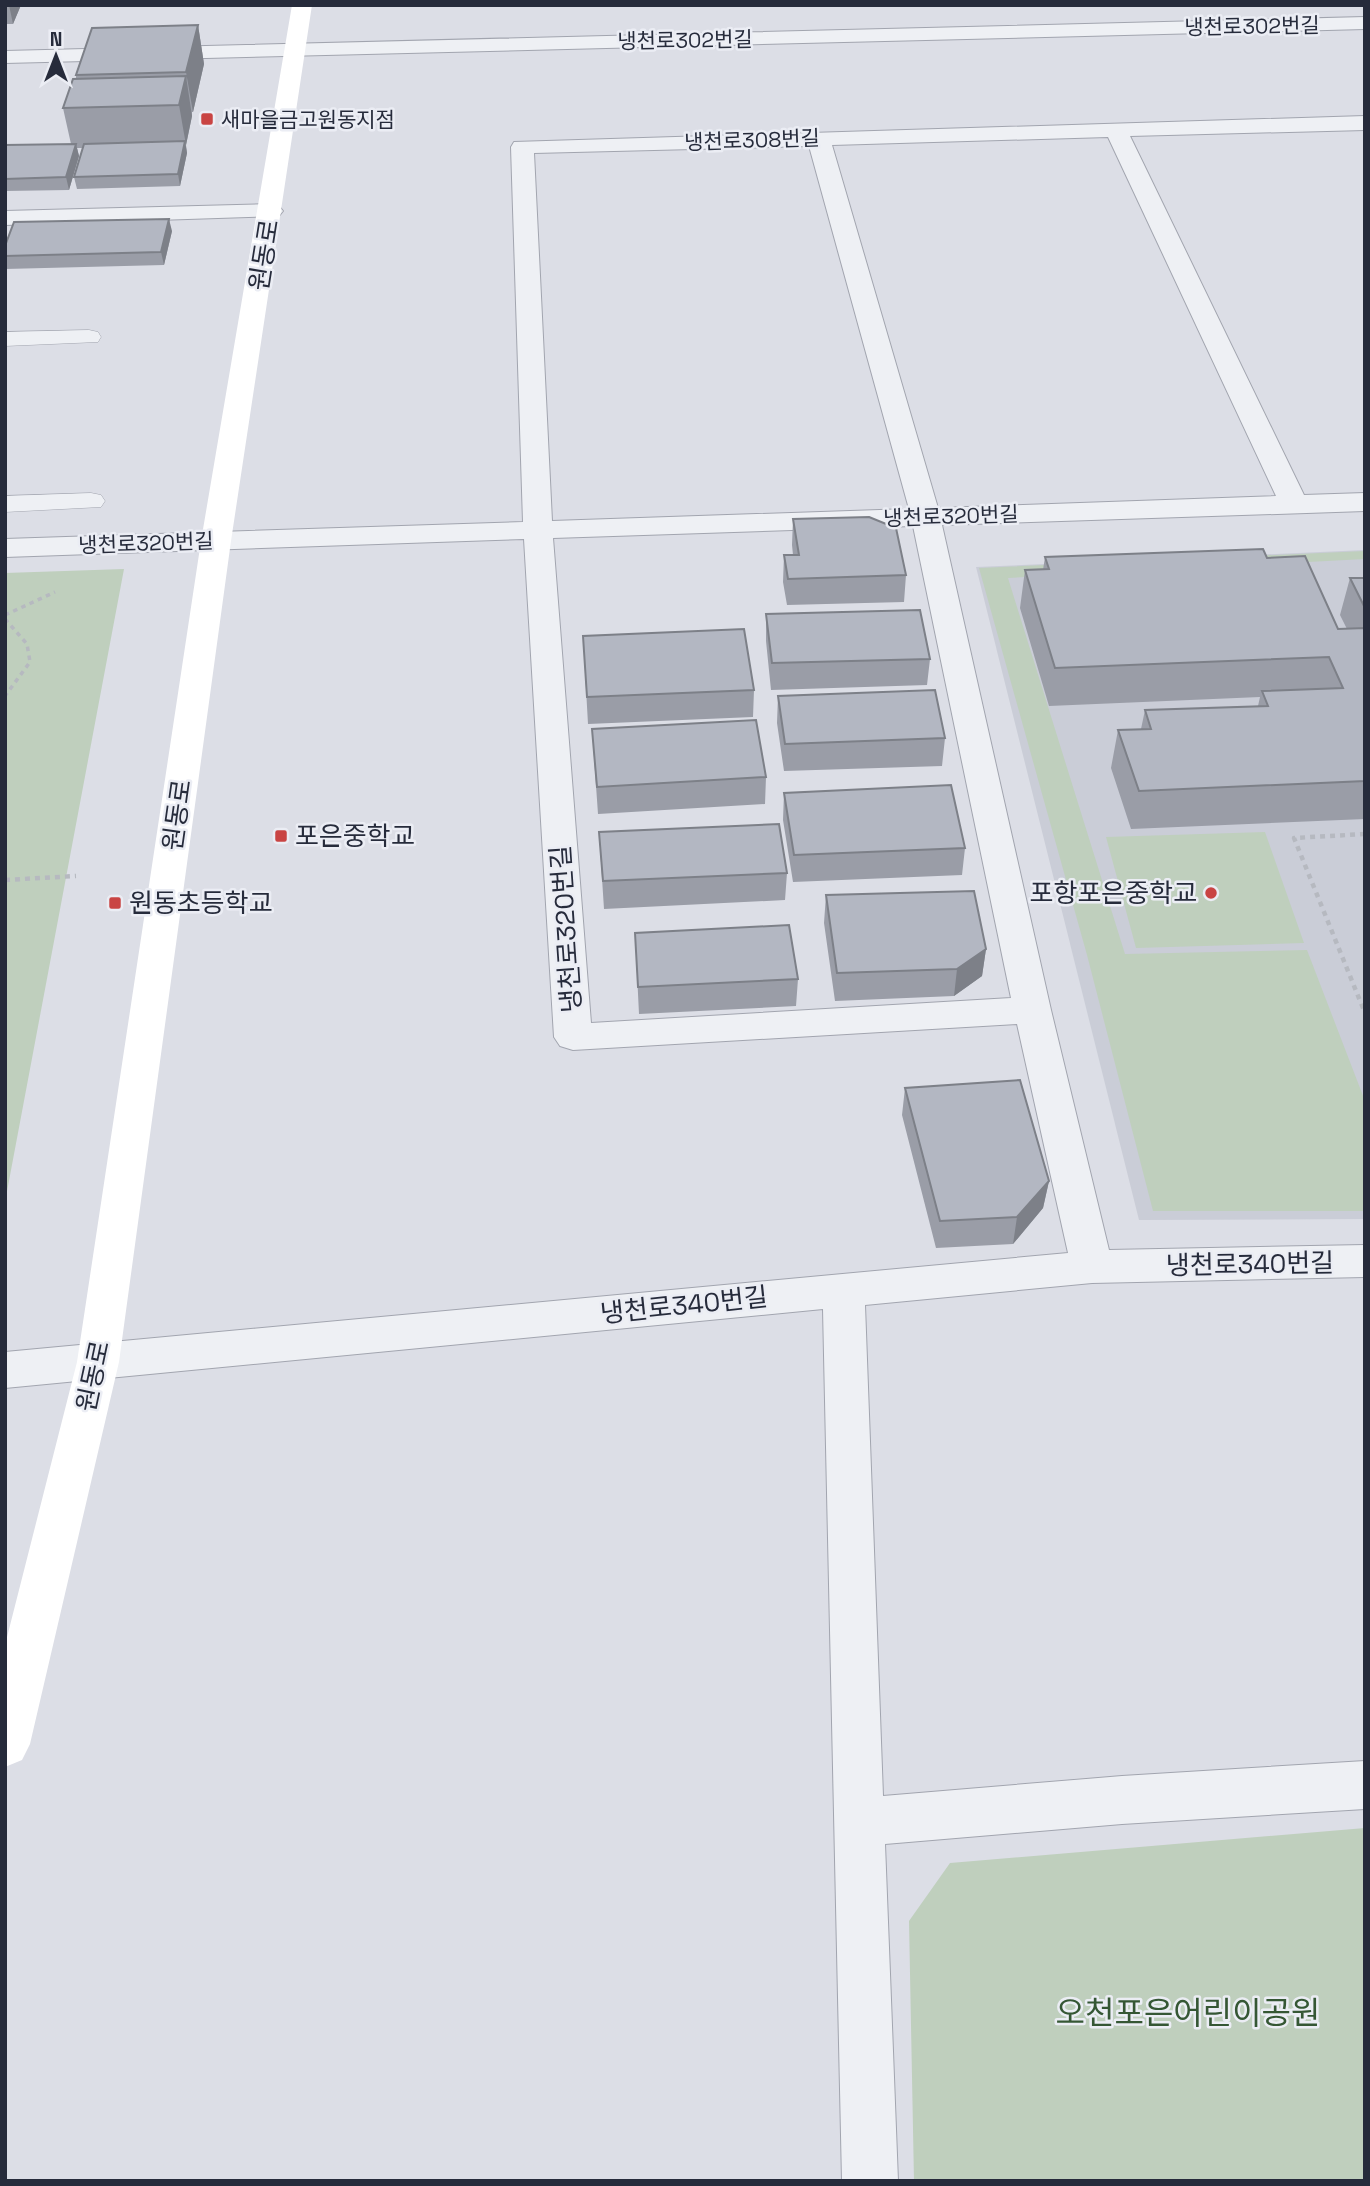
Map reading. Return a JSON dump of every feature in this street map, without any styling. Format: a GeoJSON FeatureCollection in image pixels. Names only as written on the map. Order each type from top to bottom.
{"type":"FeatureCollection","features":[{"type":"Feature","properties":{"kind":"street","name":"원동로"},"geometry":{"type":"LineString","coordinates":[[5,1744],[98,1362],[216,541],[302,5]]}},
{"type":"Feature","properties":{"kind":"street","name":"냉천로302번길"},"geometry":{"type":"LineString","coordinates":[[5,57],[1350,24]]}},
{"type":"Feature","properties":{"kind":"street","name":"냉천로308번길"},"geometry":{"type":"LineString","coordinates":[[538,530],[522,147],[1365,123]]}},
{"type":"Feature","properties":{"kind":"street"},"geometry":{"type":"LineString","coordinates":[[1116,130],[1294,505]]}},
{"type":"Feature","properties":{"kind":"street"},"geometry":{"type":"LineString","coordinates":[[819,139],[926,517],[1032,1010],[1092,1268]]}},
{"type":"Feature","properties":{"kind":"street"},"geometry":{"type":"LineString","coordinates":[[5,218],[271,211]]}},
{"type":"Feature","properties":{"kind":"street","name":"냉천로320번길"},"geometry":{"type":"LineString","coordinates":[[5,548],[1365,502]]}},
{"type":"Feature","properties":{"kind":"street","name":"냉천로320번길"},"geometry":{"type":"LineString","coordinates":[[538,530],[573,1037],[1032,1010]]}},
{"type":"Feature","properties":{"kind":"street","name":"냉천로340번길"},"geometry":{"type":"LineString","coordinates":[[5,1370],[842,1289],[1092,1268],[1365,1261]]}},
{"type":"Feature","properties":{"kind":"street"},"geometry":{"type":"LineString","coordinates":[[842,1289],[870,2181]]}},
{"type":"Feature","properties":{"kind":"street"},"geometry":{"type":"LineString","coordinates":[[859,1822],[1122,1800],[1365,1785]]}},
{"type":"Feature","properties":{"kind":"lane"},"geometry":{"type":"LineString","coordinates":[[5,339],[89,337]]}},
{"type":"Feature","properties":{"kind":"lane"},"geometry":{"type":"LineString","coordinates":[[5,504],[91,502]]}},
{"type":"Feature","properties":{"kind":"path"},"geometry":{"type":"LineString","coordinates":[[5,619],[27,645],[30,662],[5,696]]}},
{"type":"Feature","properties":{"kind":"path"},"geometry":{"type":"LineString","coordinates":[[1365,834],[1294,838],[1365,1013]]}},
{"type":"Feature","properties":{"kind":"path"},"geometry":{"type":"LineString","coordinates":[[5,880],[76,876]]}},
{"type":"Feature","properties":{"kind":"shaded area","name":"포항포은중학교"},"geometry":{"type":"Polygon","coordinates":[[[1365,550],[1365,1219],[1139,1220],[976,567],[1365,550]]]}},
{"type":"Feature","properties":{"kind":"green space"},"geometry":{"type":"Polygon","coordinates":[[[1365,551],[1365,559],[1008,578],[1125,954],[1307,950],[1365,1101],[1365,1211],[1153,1211],[1087,955],[979,568],[1365,551]]]}},
{"type":"Feature","properties":{"kind":"green space"},"geometry":{"type":"Polygon","coordinates":[[[124,569],[5,1202],[5,573],[124,569]]]}},
{"type":"Feature","properties":{"kind":"green space"},"geometry":{"type":"Polygon","coordinates":[[[1265,832],[1304,943],[1136,948],[1106,837],[1265,832]]]}},
{"type":"Feature","properties":{"kind":"green space","name":"오천포은어린이공원"},"geometry":{"type":"Polygon","coordinates":[[[1365,1828],[1365,2181],[914,2181],[909,1921],[950,1863],[1365,1828]]]}},
{"type":"Feature","properties":{"kind":"building"},"geometry":{"type":"Polygon","coordinates":[[[198,25],[186,72],[76,75],[92,28],[198,25]]]}},
{"type":"Feature","properties":{"kind":"building"},"geometry":{"type":"Polygon","coordinates":[[[186,76],[179,105],[63,108],[73,79],[186,76]]]}},
{"type":"Feature","properties":{"kind":"building"},"geometry":{"type":"Polygon","coordinates":[[[185,141],[178,174],[74,177],[84,144],[185,141]]]}},
{"type":"Feature","properties":{"kind":"building"},"geometry":{"type":"Polygon","coordinates":[[[76,144],[66,177],[5,179],[5,145],[76,144]]]}},
{"type":"Feature","properties":{"kind":"building"},"geometry":{"type":"Polygon","coordinates":[[[169,219],[161,252],[5,256],[5,246],[14,222],[169,219]]]}},
{"type":"Feature","properties":{"kind":"building"},"geometry":{"type":"Polygon","coordinates":[[[869,517],[896,528],[906,575],[788,579],[784,555],[799,555],[793,519],[869,517]]]}},
{"type":"Feature","properties":{"kind":"building"},"geometry":{"type":"Polygon","coordinates":[[[1263,549],[1267,558],[1305,556],[1338,629],[1365,628],[1365,781],[1139,791],[1118,730],[1151,729],[1145,710],[1268,706],[1262,691],[1343,688],[1329,657],[1055,668],[1025,570],[1049,569],[1045,557],[1263,549]]]}},
{"type":"Feature","properties":{"kind":"building"},"geometry":{"type":"Polygon","coordinates":[[[1350,578],[1365,578],[1365,608],[1350,578]]]}},
{"type":"Feature","properties":{"kind":"building"},"geometry":{"type":"Polygon","coordinates":[[[920,610],[930,659],[772,663],[766,614],[920,610]]]}},
{"type":"Feature","properties":{"kind":"building"},"geometry":{"type":"Polygon","coordinates":[[[744,629],[754,690],[587,697],[583,636],[744,629]]]}},
{"type":"Feature","properties":{"kind":"building"},"geometry":{"type":"Polygon","coordinates":[[[935,690],[945,738],[785,744],[778,696],[935,690]]]}},
{"type":"Feature","properties":{"kind":"building"},"geometry":{"type":"Polygon","coordinates":[[[756,720],[766,777],[597,787],[592,729],[756,720]]]}},
{"type":"Feature","properties":{"kind":"building"},"geometry":{"type":"Polygon","coordinates":[[[951,785],[965,848],[794,855],[784,793],[951,785]]]}},
{"type":"Feature","properties":{"kind":"building"},"geometry":{"type":"Polygon","coordinates":[[[779,824],[787,873],[603,881],[599,832],[779,824]]]}},
{"type":"Feature","properties":{"kind":"building"},"geometry":{"type":"Polygon","coordinates":[[[974,891],[986,949],[957,969],[837,973],[826,895],[974,891]]]}},
{"type":"Feature","properties":{"kind":"building"},"geometry":{"type":"Polygon","coordinates":[[[789,925],[798,979],[638,987],[635,933],[789,925]]]}},
{"type":"Feature","properties":{"kind":"building"},"geometry":{"type":"Polygon","coordinates":[[[1020,1080],[1049,1181],[1017,1217],[940,1221],[905,1088],[1020,1080]]]}},
{"type":"Feature","properties":{"kind":"place","name":"새마을금고원동지점"},"geometry":{"type":"Point","coordinates":[207,119]}},
{"type":"Feature","properties":{"kind":"place","name":"포은중학교"},"geometry":{"type":"Point","coordinates":[281,836]}},
{"type":"Feature","properties":{"kind":"place","name":"포항포은중학교"},"geometry":{"type":"Point","coordinates":[1211,893]}},
{"type":"Feature","properties":{"kind":"place","name":"원동초등학교"},"geometry":{"type":"Point","coordinates":[115,903]}}]}
